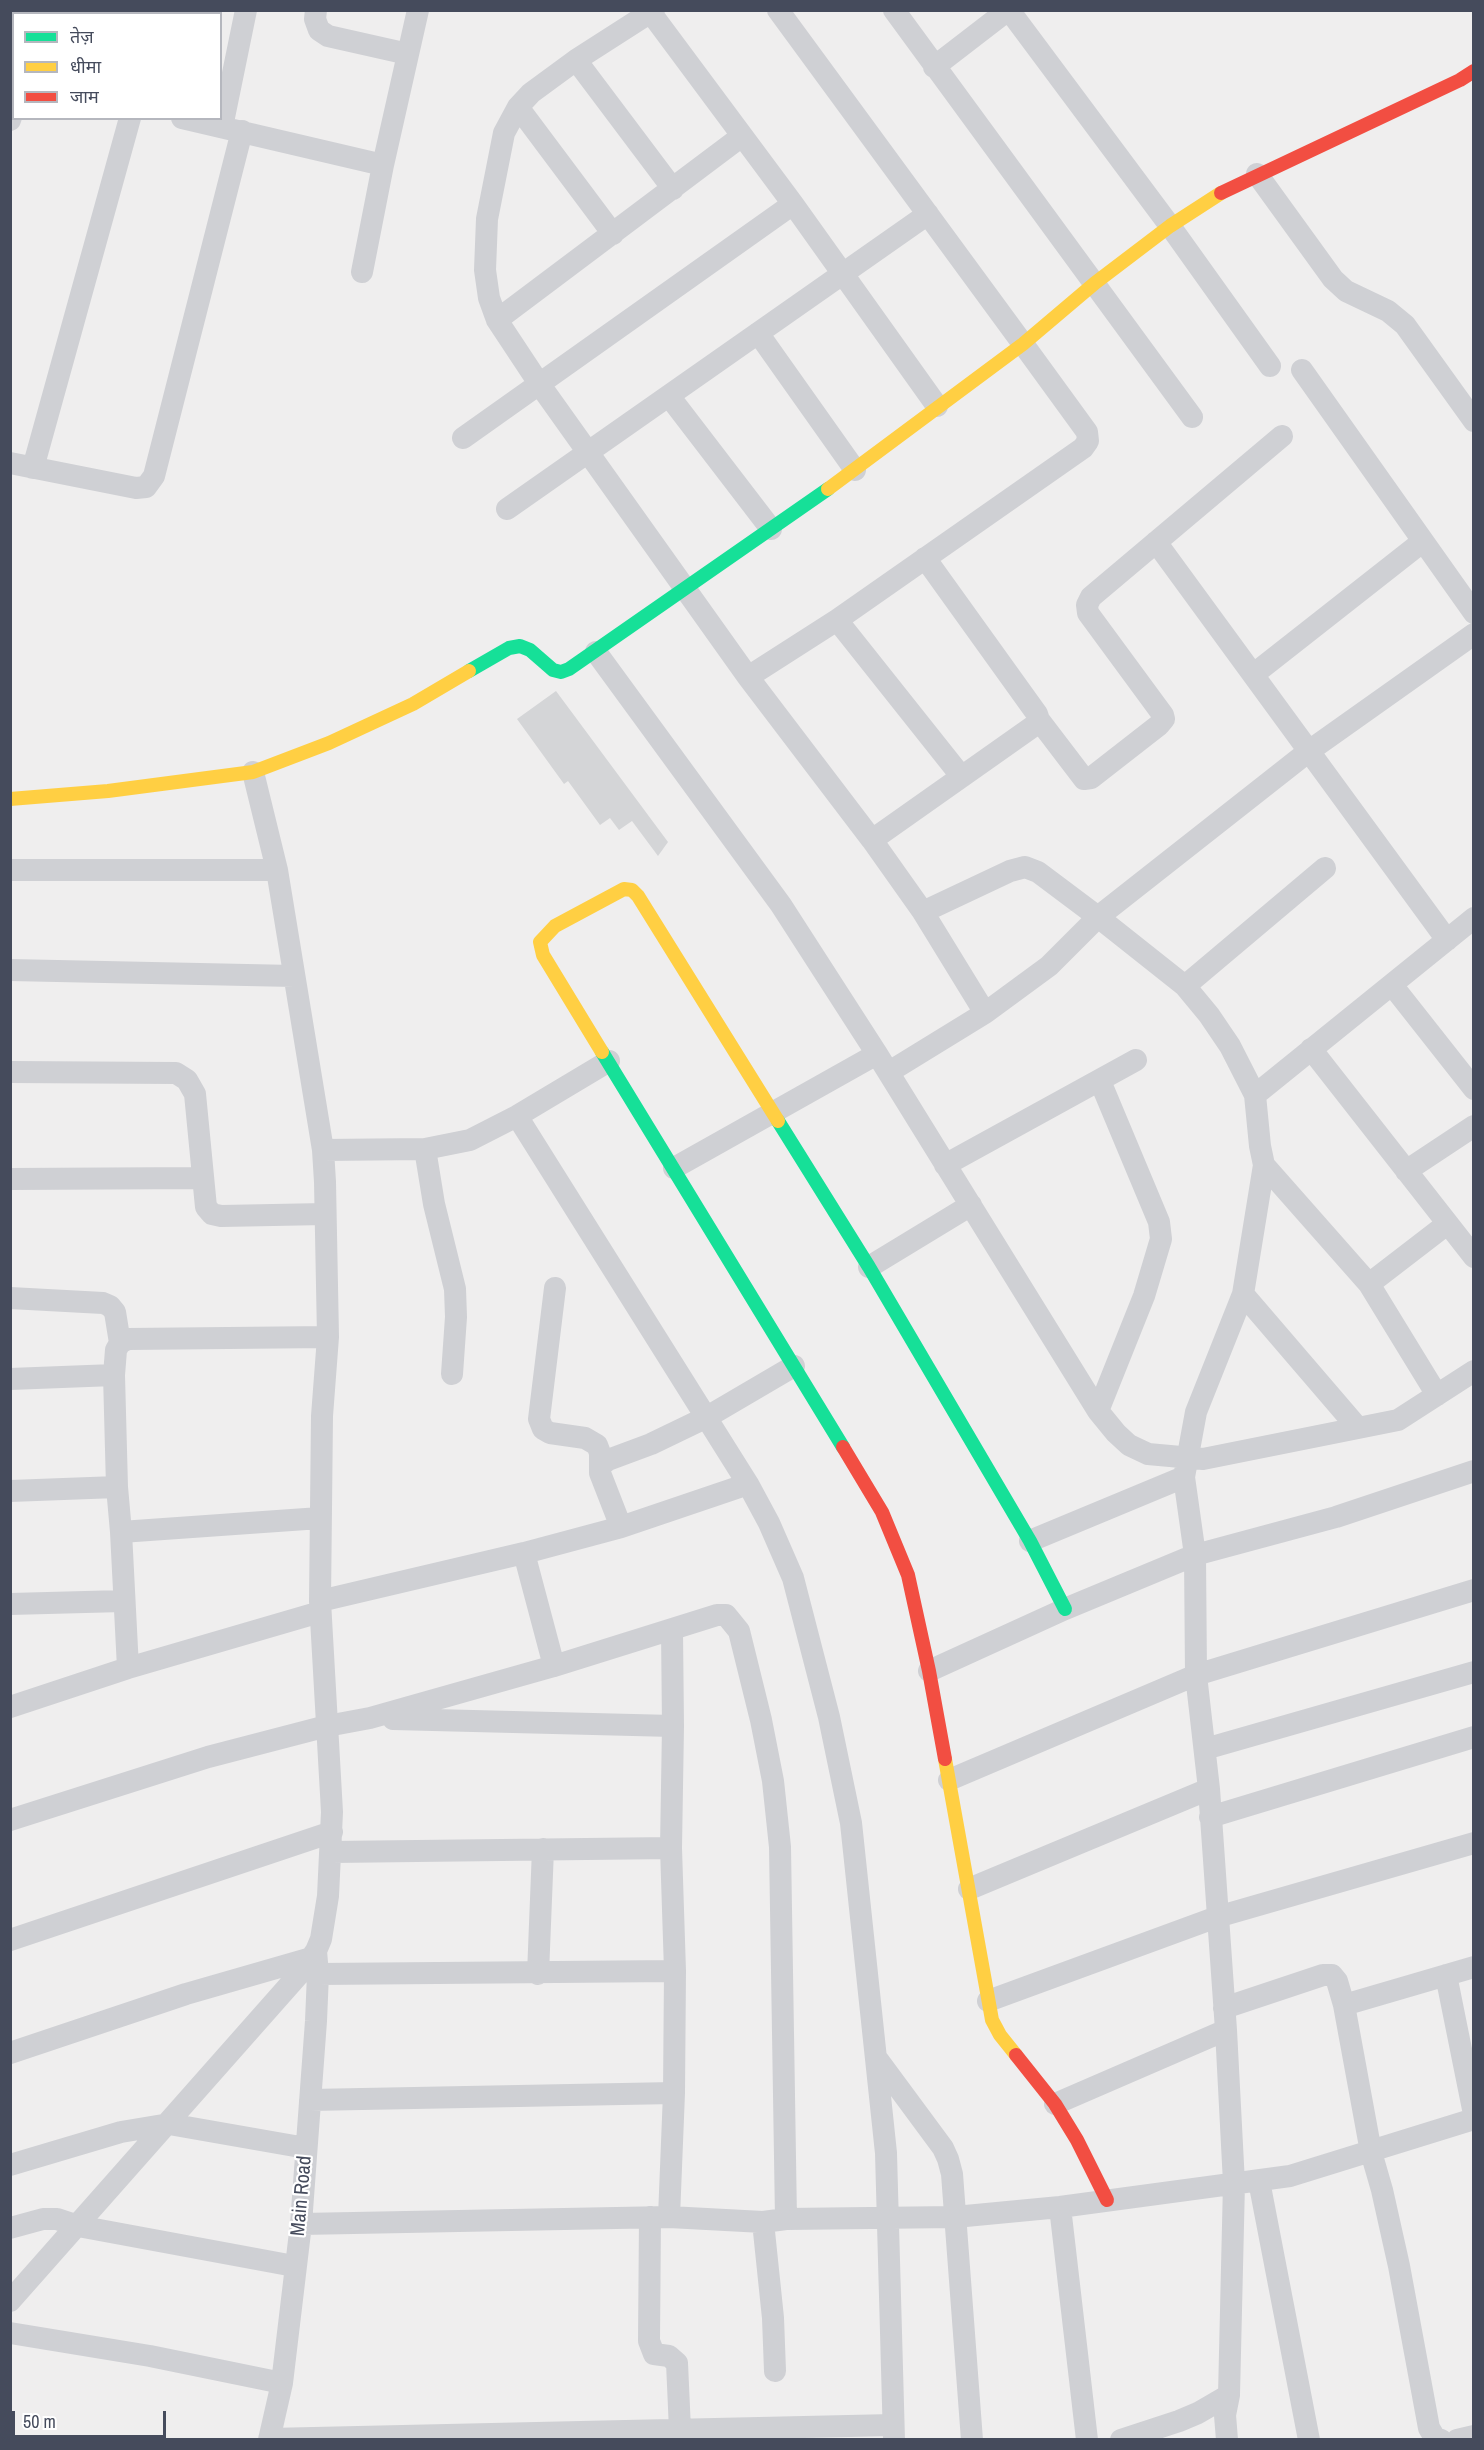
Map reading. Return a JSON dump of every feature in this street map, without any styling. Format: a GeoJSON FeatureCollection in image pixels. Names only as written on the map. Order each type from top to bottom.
{"type":"FeatureCollection","features":[{"type":"Feature","properties":{"kind":"street"},"geometry":{"type":"LineString","coordinates":[[10,463],[136,488],[146,487],[154,476],[232,129],[246,10]]}},
{"type":"Feature","properties":{"kind":"street"},"geometry":{"type":"LineString","coordinates":[[316,10],[315,19],[319,30],[328,36],[408,54]]}},
{"type":"Feature","properties":{"kind":"street"},"geometry":{"type":"LineString","coordinates":[[362,272],[383,165],[418,10]]}},
{"type":"Feature","properties":{"kind":"street"},"geometry":{"type":"LineString","coordinates":[[748,677],[837,620],[1083,448],[1088,441],[1087,432],[778,10]]}},
{"type":"Feature","properties":{"kind":"street"},"geometry":{"type":"LineString","coordinates":[[894,10],[1192,417]]}},
{"type":"Feature","properties":{"kind":"street"},"geometry":{"type":"LineString","coordinates":[[934,67],[1009,10],[1170,226],[1270,366]]}},
{"type":"Feature","properties":{"kind":"street"},"geometry":{"type":"LineString","coordinates":[[937,406],[794,204],[652,12],[576,60],[531,93],[518,106],[504,133],[487,219],[485,270],[489,298],[497,320],[540,385],[748,677],[872,840],[923,912],[985,1013]]}},
{"type":"Feature","properties":{"kind":"street"},"geometry":{"type":"LineString","coordinates":[[576,60],[673,189]]}},
{"type":"Feature","properties":{"kind":"street"},"geometry":{"type":"LineString","coordinates":[[10,799],[108,791],[253,772],[329,743],[413,704],[509,648],[520,646],[530,650],[553,670],[561,672],[569,669],[855,470],[937,406],[1023,344],[1095,283],[1170,226],[1218,194],[1460,80],[1473,71]]}},
{"type":"Feature","properties":{"kind":"street"},"geometry":{"type":"LineString","coordinates":[[518,106],[613,234]]}},
{"type":"Feature","properties":{"kind":"street"},"geometry":{"type":"LineString","coordinates":[[33,468],[129,120]]}},
{"type":"Feature","properties":{"kind":"street"},"geometry":{"type":"LineString","coordinates":[[191,120],[383,165]]}},
{"type":"Feature","properties":{"kind":"street"},"geometry":{"type":"LineString","coordinates":[[497,320],[742,136]]}},
{"type":"Feature","properties":{"kind":"street"},"geometry":{"type":"LineString","coordinates":[[1257,174],[1333,279],[1346,291],[1361,300],[1388,310],[1405,325],[1473,421]]}},
{"type":"Feature","properties":{"kind":"street"},"geometry":{"type":"LineString","coordinates":[[463,438],[794,204]]}},
{"type":"Feature","properties":{"kind":"street"},"geometry":{"type":"LineString","coordinates":[[507,509],[928,214]]}},
{"type":"Feature","properties":{"kind":"street"},"geometry":{"type":"LineString","coordinates":[[758,333],[855,470]]}},
{"type":"Feature","properties":{"kind":"street"},"geometry":{"type":"LineString","coordinates":[[1302,370],[1473,613]]}},
{"type":"Feature","properties":{"kind":"street"},"geometry":{"type":"LineString","coordinates":[[669,396],[771,529]]}},
{"type":"Feature","properties":{"kind":"street"},"geometry":{"type":"LineString","coordinates":[[924,558],[1037,714],[1039,720],[1084,779],[1091,778],[1160,725],[1164,719],[1088,613],[1087,605],[1091,597],[1282,436]]}},
{"type":"Feature","properties":{"kind":"street"},"geometry":{"type":"LineString","coordinates":[[1156,542],[1309,751],[1464,932],[1311,1048],[1255,1095]]}},
{"type":"Feature","properties":{"kind":"street"},"geometry":{"type":"LineString","coordinates":[[1254,674],[1422,542]]}},
{"type":"Feature","properties":{"kind":"street"},"geometry":{"type":"LineString","coordinates":[[837,620],[961,777]]}},
{"type":"Feature","properties":{"kind":"street"},"geometry":{"type":"LineString","coordinates":[[674,1168],[773,1114],[985,1013],[1049,966],[1098,917],[1309,751],[1473,634]]}},
{"type":"Feature","properties":{"kind":"street"},"geometry":{"type":"LineString","coordinates":[[596,652],[781,905],[883,1063],[1098,1411],[1129,1445],[1185,1468]]}},
{"type":"Feature","properties":{"kind":"street"},"geometry":{"type":"LineString","coordinates":[[872,840],[1039,720]]}},
{"type":"Feature","properties":{"kind":"street","name":"Main Road"},"geometry":{"type":"LineString","coordinates":[[253,772],[277,870],[322,1150],[326,1214],[328,1337],[322,1416],[320,1606],[332,1842],[321,1939],[315,1961],[310,2100],[301,2224],[294,2266],[282,2383],[269,2439]]}},
{"type":"Feature","properties":{"kind":"street"},"geometry":{"type":"LineString","coordinates":[[923,912],[1010,871],[1025,867],[1038,872],[1185,986],[1209,1015],[1230,1046],[1255,1095],[1264,1165],[1243,1293],[1196,1412],[1185,1468],[1195,1555],[1196,1675],[1209,1790],[1234,2183],[1229,2395],[1225,2415],[1227,2439]]}},
{"type":"Feature","properties":{"kind":"street"},"geometry":{"type":"LineString","coordinates":[[1185,986],[1325,868]]}},
{"type":"Feature","properties":{"kind":"street"},"geometry":{"type":"LineString","coordinates":[[10,870],[277,870]]}},
{"type":"Feature","properties":{"kind":"street"},"geometry":{"type":"LineString","coordinates":[[1065,1609],[1030,1541],[869,1267],[638,896],[632,890],[624,889],[555,926],[540,942],[543,955],[882,1512],[897,1544],[910,1584],[929,1671],[992,2020],[1000,2035],[1055,2104],[1077,2140],[1107,2200]]}},
{"type":"Feature","properties":{"kind":"street"},"geometry":{"type":"LineString","coordinates":[[10,970],[294,976]]}},
{"type":"Feature","properties":{"kind":"street"},"geometry":{"type":"LineString","coordinates":[[1392,985],[1473,1089]]}},
{"type":"Feature","properties":{"kind":"street"},"geometry":{"type":"LineString","coordinates":[[1311,1048],[1473,1257]]}},
{"type":"Feature","properties":{"kind":"street"},"geometry":{"type":"LineString","coordinates":[[945,1165],[1136,1060]]}},
{"type":"Feature","properties":{"kind":"street"},"geometry":{"type":"LineString","coordinates":[[322,1150],[425,1149],[470,1140],[517,1116],[609,1061]]}},
{"type":"Feature","properties":{"kind":"street"},"geometry":{"type":"LineString","coordinates":[[10,1072],[176,1073],[187,1080],[195,1094],[206,1207],[212,1214],[221,1216],[326,1214]]}},
{"type":"Feature","properties":{"kind":"street"},"geometry":{"type":"LineString","coordinates":[[1098,1411],[1144,1296],[1161,1239],[1160,1222],[1100,1081]]}},
{"type":"Feature","properties":{"kind":"street"},"geometry":{"type":"LineString","coordinates":[[269,2439],[894,2432],[886,2219],[886,2154],[851,1823],[829,1717],[793,1578],[769,1523],[748,1484],[517,1116]]}},
{"type":"Feature","properties":{"kind":"street"},"geometry":{"type":"LineString","coordinates":[[1406,1171],[1473,1126]]}},
{"type":"Feature","properties":{"kind":"street"},"geometry":{"type":"LineString","coordinates":[[425,1149],[434,1204],[455,1289],[456,1317],[452,1374]]}},
{"type":"Feature","properties":{"kind":"street"},"geometry":{"type":"LineString","coordinates":[[1264,1165],[1369,1284],[1437,1395]]}},
{"type":"Feature","properties":{"kind":"street"},"geometry":{"type":"LineString","coordinates":[[10,1179],[203,1178]]}},
{"type":"Feature","properties":{"kind":"street"},"geometry":{"type":"LineString","coordinates":[[869,1267],[971,1205]]}},
{"type":"Feature","properties":{"kind":"street"},"geometry":{"type":"LineString","coordinates":[[1369,1284],[1447,1224]]}},
{"type":"Feature","properties":{"kind":"street"},"geometry":{"type":"LineString","coordinates":[[555,1288],[539,1419],[543,1429],[550,1433],[593,1441],[600,1453],[600,1473],[621,1527]]}},
{"type":"Feature","properties":{"kind":"street"},"geometry":{"type":"LineString","coordinates":[[1243,1293],[1358,1428]]}},
{"type":"Feature","properties":{"kind":"street"},"geometry":{"type":"LineString","coordinates":[[10,1298],[103,1303],[111,1306],[115,1312],[120,1342],[116,1350],[114,1375],[117,1487],[128,1668]]}},
{"type":"Feature","properties":{"kind":"street"},"geometry":{"type":"LineString","coordinates":[[120,1342],[128,1338],[328,1337]]}},
{"type":"Feature","properties":{"kind":"street"},"geometry":{"type":"LineString","coordinates":[[600,1466],[608,1460],[651,1444],[706,1418],[794,1366]]}},
{"type":"Feature","properties":{"kind":"street"},"geometry":{"type":"LineString","coordinates":[[1030,1541],[1203,1459],[1398,1420],[1473,1371]]}},
{"type":"Feature","properties":{"kind":"street"},"geometry":{"type":"LineString","coordinates":[[10,1379],[114,1375]]}},
{"type":"Feature","properties":{"kind":"street"},"geometry":{"type":"LineString","coordinates":[[929,1671],[1065,1609],[1195,1555],[1336,1517],[1473,1471]]}},
{"type":"Feature","properties":{"kind":"street"},"geometry":{"type":"LineString","coordinates":[[10,1707],[320,1606],[621,1527],[748,1484]]}},
{"type":"Feature","properties":{"kind":"street"},"geometry":{"type":"LineString","coordinates":[[10,1491],[117,1487]]}},
{"type":"Feature","properties":{"kind":"street"},"geometry":{"type":"LineString","coordinates":[[121,1532],[320,1518]]}},
{"type":"Feature","properties":{"kind":"street"},"geometry":{"type":"LineString","coordinates":[[524,1553],[554,1666]]}},
{"type":"Feature","properties":{"kind":"street"},"geometry":{"type":"LineString","coordinates":[[949,1780],[1196,1675],[1473,1590]]}},
{"type":"Feature","properties":{"kind":"street"},"geometry":{"type":"LineString","coordinates":[[10,1604],[123,1601]]}},
{"type":"Feature","properties":{"kind":"street"},"geometry":{"type":"LineString","coordinates":[[10,1820],[208,1756],[327,1726],[370,1718],[672,1631],[717,1615],[726,1615],[739,1631],[761,1720],[773,1781],[780,1847],[773,2318],[775,2371]]}},
{"type":"Feature","properties":{"kind":"street"},"geometry":{"type":"LineString","coordinates":[[672,1631],[671,1848],[675,1971],[674,2093],[649,2341],[654,2354],[669,2356],[677,2363],[673,2433]]}},
{"type":"Feature","properties":{"kind":"street"},"geometry":{"type":"LineString","coordinates":[[1205,1749],[1473,1672]]}},
{"type":"Feature","properties":{"kind":"street"},"geometry":{"type":"LineString","coordinates":[[370,1718],[673,1726]]}},
{"type":"Feature","properties":{"kind":"street"},"geometry":{"type":"LineString","coordinates":[[1210,1817],[1473,1737]]}},
{"type":"Feature","properties":{"kind":"street"},"geometry":{"type":"LineString","coordinates":[[969,1889],[1209,1790]]}},
{"type":"Feature","properties":{"kind":"street"},"geometry":{"type":"LineString","coordinates":[[10,1940],[332,1842],[543,1849],[671,1848]]}},
{"type":"Feature","properties":{"kind":"street"},"geometry":{"type":"LineString","coordinates":[[988,2001],[1217,1917],[1473,1843]]}},
{"type":"Feature","properties":{"kind":"street"},"geometry":{"type":"LineString","coordinates":[[538,1974],[543,1849]]}},
{"type":"Feature","properties":{"kind":"street"},"geometry":{"type":"LineString","coordinates":[[10,2053],[186,1994],[315,1961],[538,1974],[675,1971]]}},
{"type":"Feature","properties":{"kind":"street"},"geometry":{"type":"LineString","coordinates":[[10,2301],[315,1961]]}},
{"type":"Feature","properties":{"kind":"street"},"geometry":{"type":"LineString","coordinates":[[1344,2005],[1473,1967]]}},
{"type":"Feature","properties":{"kind":"street"},"geometry":{"type":"LineString","coordinates":[[1055,2104],[1225,2019],[1328,1974],[1337,1981],[1344,2005],[1371,2152],[1399,2266],[1429,2428],[1435,2438],[1441,2439]]}},
{"type":"Feature","properties":{"kind":"street"},"geometry":{"type":"LineString","coordinates":[[1446,1975],[1473,2114]]}},
{"type":"Feature","properties":{"kind":"street"},"geometry":{"type":"LineString","coordinates":[[877,2059],[943,2148],[952,2174],[972,2439]]}},
{"type":"Feature","properties":{"kind":"street"},"geometry":{"type":"LineString","coordinates":[[310,2100],[674,2093]]}},
{"type":"Feature","properties":{"kind":"street"},"geometry":{"type":"LineString","coordinates":[[301,2224],[660,2217],[774,2220],[955,2217],[1060,2207],[1290,2176],[1473,2119]]}},
{"type":"Feature","properties":{"kind":"street"},"geometry":{"type":"LineString","coordinates":[[10,2165],[121,2132],[168,2124],[306,2148]]}},
{"type":"Feature","properties":{"kind":"street"},"geometry":{"type":"LineString","coordinates":[[1258,2181],[1308,2439]]}},
{"type":"Feature","properties":{"kind":"street"},"geometry":{"type":"LineString","coordinates":[[1060,2207],[1087,2439]]}},
{"type":"Feature","properties":{"kind":"street"},"geometry":{"type":"LineString","coordinates":[[10,2228],[43,2219],[57,2219],[78,2226],[294,2266]]}},
{"type":"Feature","properties":{"kind":"street"},"geometry":{"type":"LineString","coordinates":[[10,2333],[150,2356],[282,2383]]}},
{"type":"Feature","properties":{"kind":"street"},"geometry":{"type":"LineString","coordinates":[[1121,2439],[1179,2421],[1229,2395]]}},
{"type":"Feature","properties":{"kind":"street"},"geometry":{"type":"LineString","coordinates":[[1457,2439],[1473,2436]]}},
{"type":"Feature","properties":{"kind":"building"},"geometry":{"type":"Polygon","coordinates":[[[556,691],[668,842],[658,856],[632,821],[619,830],[610,818],[600,825],[568,781],[564,784],[517,719],[556,691]]]}},
{"type":"Feature","properties":{"kind":"traffic: fast"},"geometry":{"type":"LineString","coordinates":[[469,671],[509,648],[520,646],[530,650],[553,670],[561,672],[569,669],[828,489]]}},
{"type":"Feature","properties":{"kind":"traffic: fast"},"geometry":{"type":"LineString","coordinates":[[602,1052],[843,1447]]}},
{"type":"Feature","properties":{"kind":"traffic: fast"},"geometry":{"type":"LineString","coordinates":[[778,1121],[869,1267],[1030,1541],[1065,1609]]}},
{"type":"Feature","properties":{"kind":"traffic: slow"},"geometry":{"type":"LineString","coordinates":[[828,489],[1023,344],[1095,283],[1170,226],[1221,193]]}},
{"type":"Feature","properties":{"kind":"traffic: slow"},"geometry":{"type":"LineString","coordinates":[[10,799],[108,791],[253,772],[329,743],[413,704],[469,671]]}},
{"type":"Feature","properties":{"kind":"traffic: slow"},"geometry":{"type":"LineString","coordinates":[[602,1052],[543,955],[540,942],[555,926],[624,889],[632,890],[638,896],[778,1121]]}},
{"type":"Feature","properties":{"kind":"traffic: slow"},"geometry":{"type":"LineString","coordinates":[[945,1759],[992,2020],[1000,2035],[1016,2055]]}},
{"type":"Feature","properties":{"kind":"traffic: jam"},"geometry":{"type":"LineString","coordinates":[[1221,193],[1460,80],[1474,71]]}},
{"type":"Feature","properties":{"kind":"traffic: jam"},"geometry":{"type":"LineString","coordinates":[[843,1447],[882,1512],[908,1575],[945,1759]]}},
{"type":"Feature","properties":{"kind":"traffic: jam"},"geometry":{"type":"LineString","coordinates":[[1016,2055],[1055,2104],[1077,2140],[1107,2200]]}}]}
